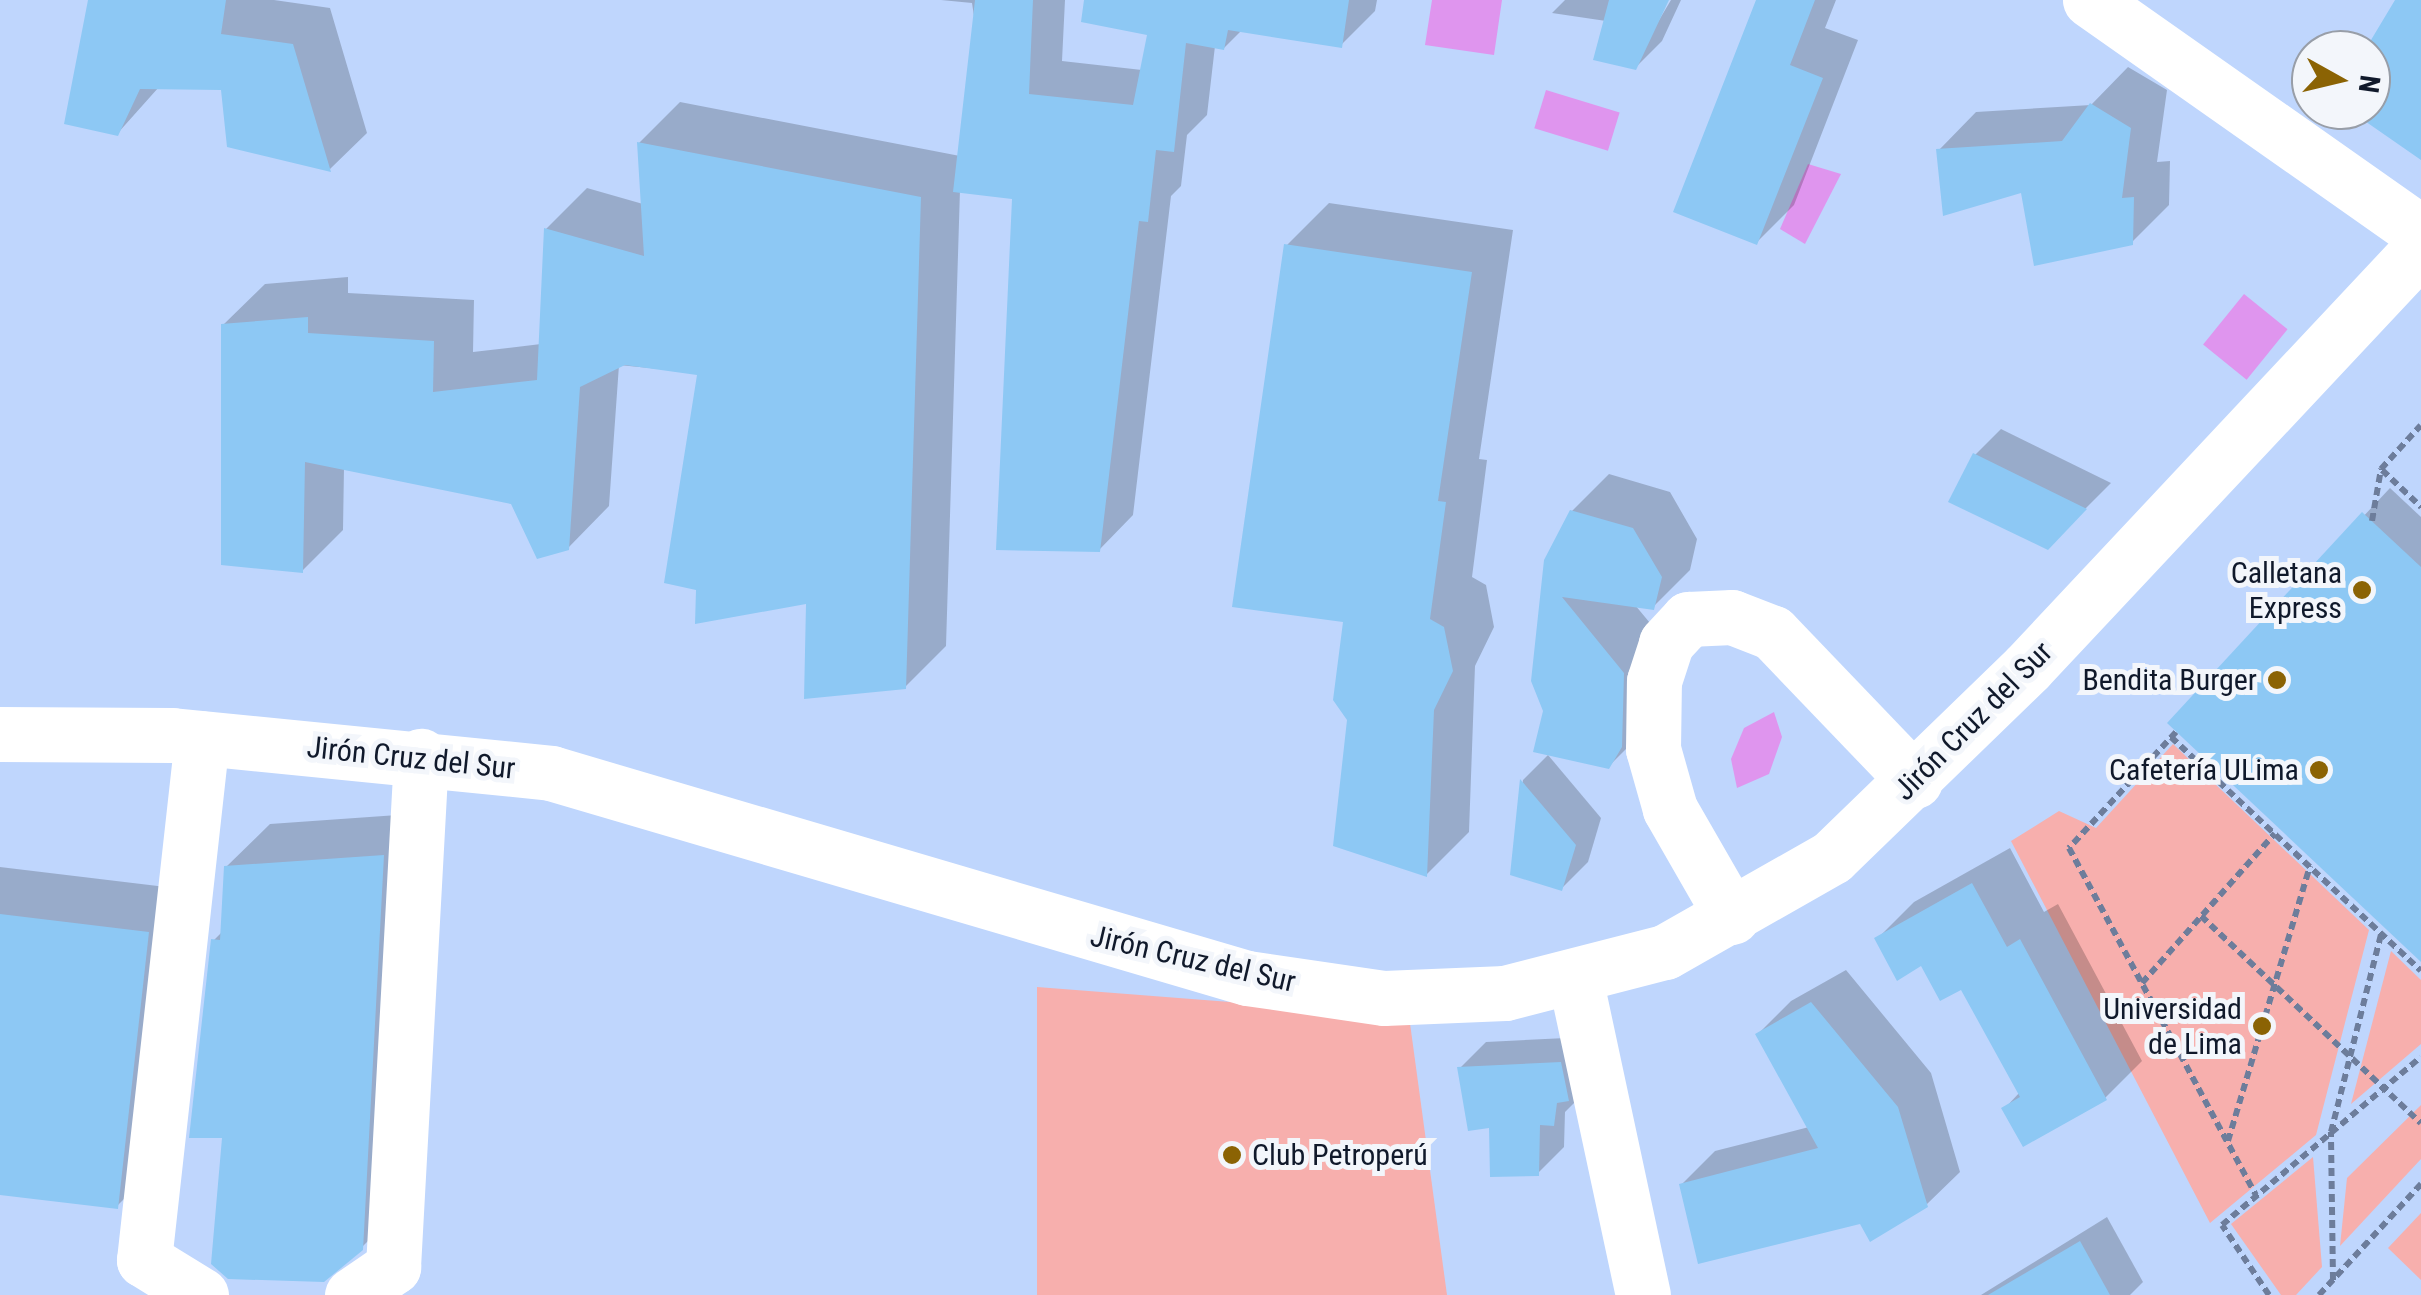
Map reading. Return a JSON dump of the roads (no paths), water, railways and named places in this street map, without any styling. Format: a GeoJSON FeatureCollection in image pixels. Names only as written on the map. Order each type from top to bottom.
{"type":"FeatureCollection","features":[{"type":"Feature","properties":{"kind":"street"},"geometry":{"type":"LineString","coordinates":[[2090,0],[2421,233]]}},
{"type":"Feature","properties":{"kind":"street","name":"Jirón Cruz del Sur"},"geometry":{"type":"LineString","coordinates":[[0,734],[202,738],[421,756],[551,772],[1247,978],[1384,998],[1506,993],[1665,952],[1832,856],[1915,781],[2421,248]]}},
{"type":"Feature","properties":{"kind":"street"},"geometry":{"type":"LineString","coordinates":[[1732,916],[1670,809],[1653,749],[1654,681],[1666,643],[1688,618],[1732,617],[1774,634],[1915,781]]}},
{"type":"Feature","properties":{"kind":"street"},"geometry":{"type":"LineString","coordinates":[[201,1295],[144,1260],[202,738]]}},
{"type":"Feature","properties":{"kind":"street"},"geometry":{"type":"LineString","coordinates":[[352,1295],[393,1266],[421,756]]}},
{"type":"Feature","properties":{"kind":"street"},"geometry":{"type":"LineString","coordinates":[[1575,978],[1643,1295]]}},
{"type":"Feature","properties":{"kind":"place","name":"Calletana Express"},"geometry":{"type":"Point","coordinates":[2362,590]}},
{"type":"Feature","properties":{"kind":"place","name":"Bendita Burger"},"geometry":{"type":"Point","coordinates":[2277,680]}},
{"type":"Feature","properties":{"kind":"place","name":"Cafetería ULima"},"geometry":{"type":"Point","coordinates":[2319,770]}},
{"type":"Feature","properties":{"kind":"place","name":"Universidad de Lima"},"geometry":{"type":"Point","coordinates":[2262,1026]}},
{"type":"Feature","properties":{"kind":"place","name":"Club Petroperú"},"geometry":{"type":"Point","coordinates":[1232,1155]}}]}
